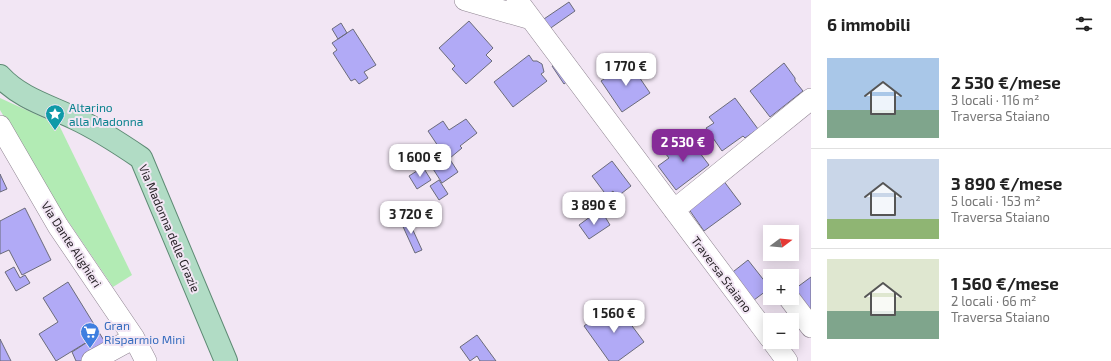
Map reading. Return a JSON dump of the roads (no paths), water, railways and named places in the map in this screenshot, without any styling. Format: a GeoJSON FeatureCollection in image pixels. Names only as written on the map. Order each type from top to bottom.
{"type":"FeatureCollection","features":[{"type":"Feature","properties":{"kind":"main road","name":"Via Madonna delle Grazie"},"geometry":{"type":"LineString","coordinates":[[0,76],[24,96],[75,118],[117,141],[141,158],[226,361]]}},
{"type":"Feature","properties":{"kind":"street"},"geometry":{"type":"LineString","coordinates":[[465,0],[531,19]]}},
{"type":"Feature","properties":{"kind":"street","name":"Traversa Staiano"},"geometry":{"type":"LineString","coordinates":[[517,0],[763,329]]}},
{"type":"Feature","properties":{"kind":"street"},"geometry":{"type":"LineString","coordinates":[[674,210],[811,99]]}},
{"type":"Feature","properties":{"kind":"street","name":"Via Dante Alighieri"},"geometry":{"type":"LineString","coordinates":[[0,126],[58,226],[134,338],[146,361]]}},
{"type":"Feature","properties":{"kind":"street"},"geometry":{"type":"LineString","coordinates":[[794,305],[811,327]]}},
{"type":"Feature","properties":{"kind":"street"},"geometry":{"type":"LineString","coordinates":[[92,361],[134,338]]}},
{"type":"Feature","properties":{"kind":"street"},"geometry":{"type":"LineString","coordinates":[[778,349],[787,361]]}},
{"type":"Feature","properties":{"kind":"place","name":"Altarino alla Madonna"},"geometry":{"type":"Point","coordinates":[55,131]}},
{"type":"Feature","properties":{"kind":"place","name":"Gran Risparmio Mini"},"geometry":{"type":"Point","coordinates":[90,349]}}]}
